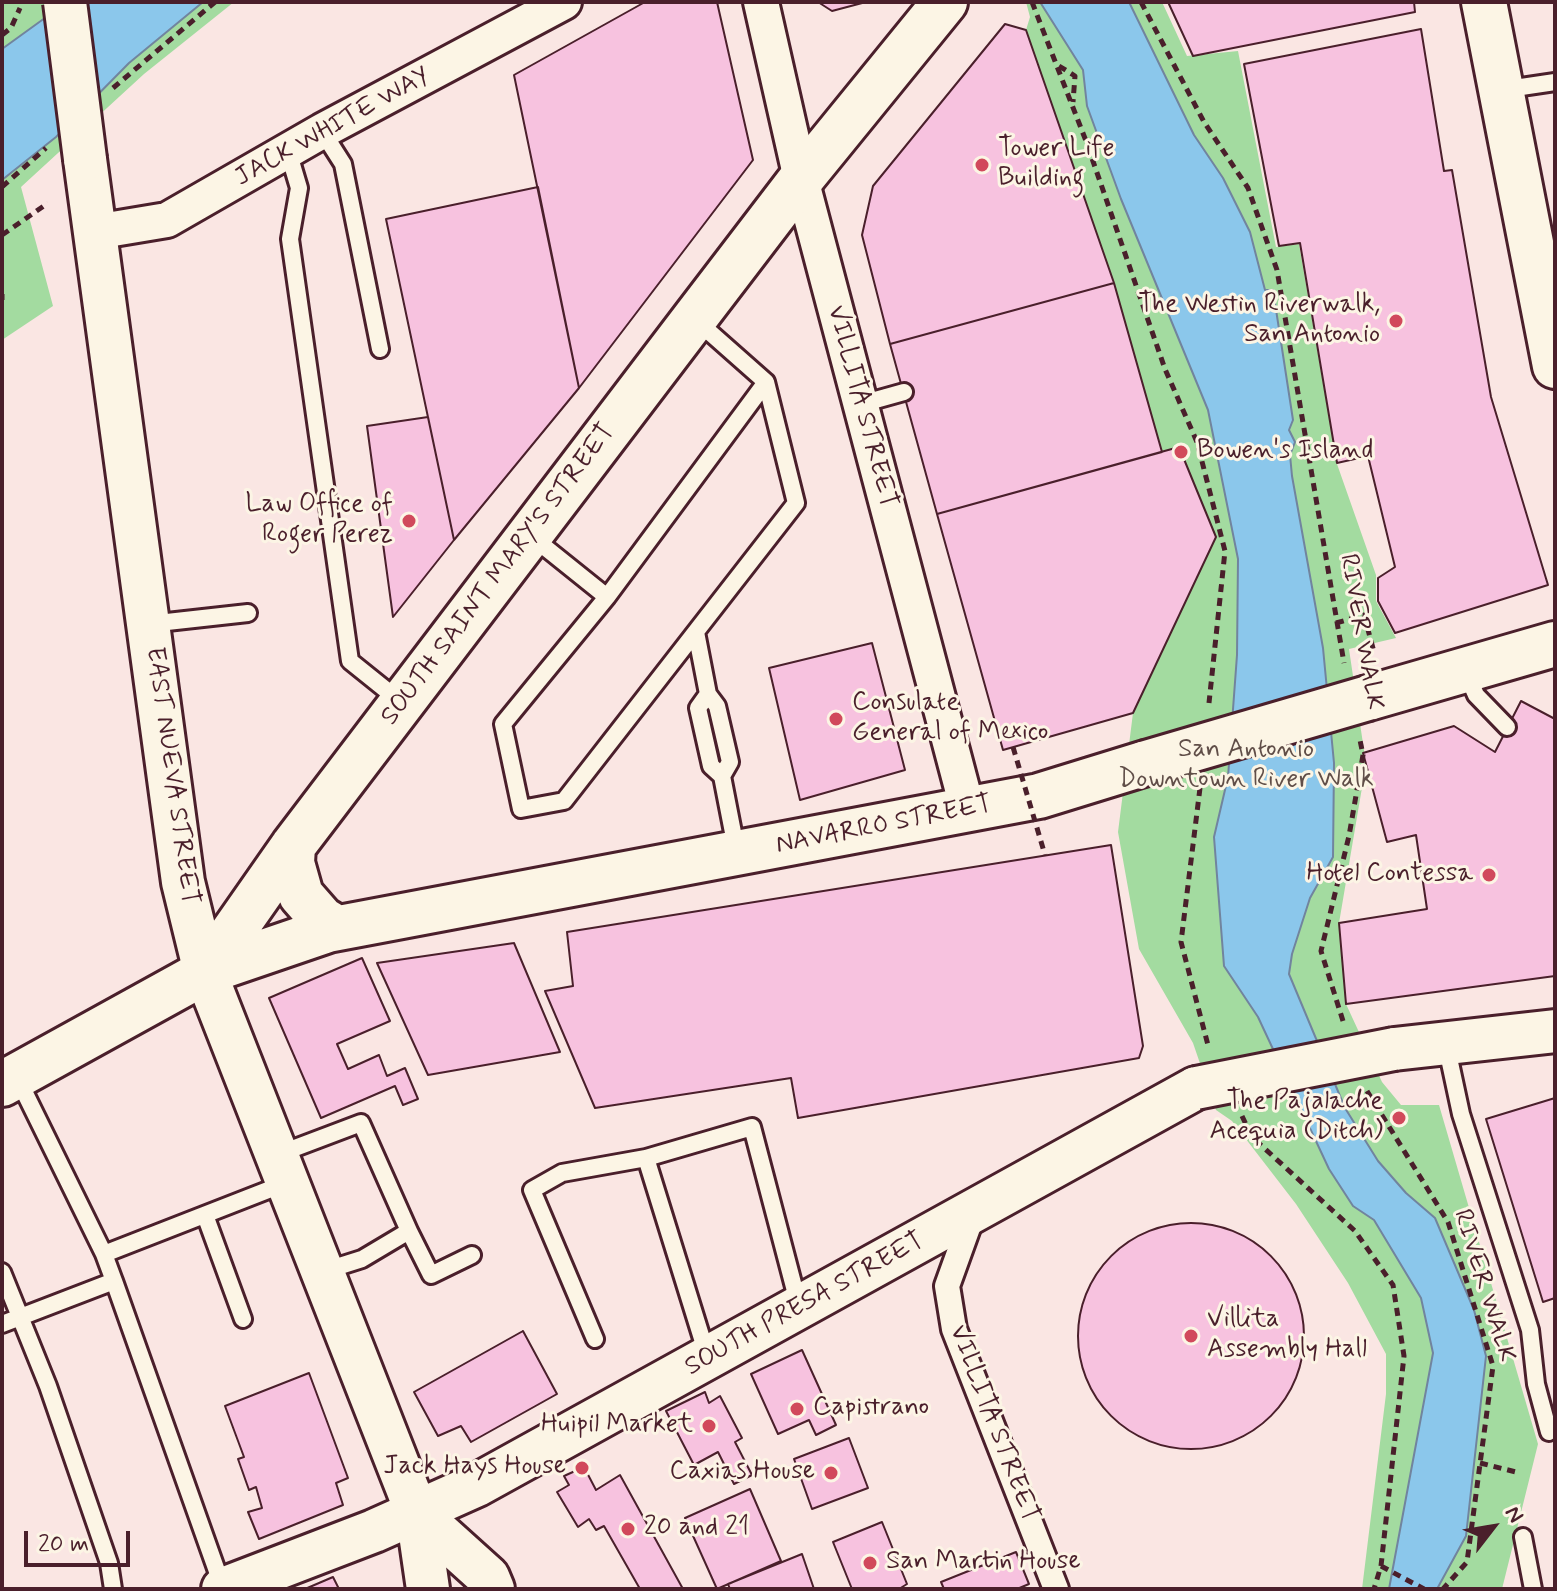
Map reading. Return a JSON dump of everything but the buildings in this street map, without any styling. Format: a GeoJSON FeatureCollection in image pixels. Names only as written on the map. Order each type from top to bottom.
{"type":"FeatureCollection","features":[{"type":"Feature","properties":{"kind":"main road","name":"SOUTH SAINT MARY'S STREET"},"geometry":{"type":"LineString","coordinates":[[9,1079],[205,972],[293,846],[694,319],[801,179],[945,2]]}},
{"type":"Feature","properties":{"kind":"main road"},"geometry":{"type":"LineString","coordinates":[[1484,2],[1554,356]]}},
{"type":"Feature","properties":{"kind":"main road","name":"NAVARRO STREET"},"geometry":{"type":"LineString","coordinates":[[205,972],[337,928],[1039,796],[1357,697],[1555,644]]}},
{"type":"Feature","properties":{"kind":"main road"},"geometry":{"type":"LineString","coordinates":[[293,846],[294,871],[301,895],[322,919],[337,928]]}},
{"type":"Feature","properties":{"kind":"street","name":"EAST NUEVA STREET"},"geometry":{"type":"LineString","coordinates":[[65,2],[183,882],[205,972],[417,1513],[428,1589]]}},
{"type":"Feature","properties":{"kind":"street","name":"JACK WHITE WAY"},"geometry":{"type":"LineString","coordinates":[[95,232],[167,220],[322,131],[564,2]]}},
{"type":"Feature","properties":{"kind":"street","name":"VILLITA STREET"},"geometry":{"type":"LineString","coordinates":[[761,2],[801,179],[968,811]]}},
{"type":"Feature","properties":{"kind":"street","name":"SOUTH PRESA STREET"},"geometry":{"type":"LineString","coordinates":[[223,1589],[417,1513],[493,1477],[974,1211],[1205,1073],[1555,1031]]}},
{"type":"Feature","properties":{"kind":"street","name":"VILLITA STREET"},"geometry":{"type":"LineString","coordinates":[[974,1211],[947,1286],[954,1329],[1056,1589]]}},
{"type":"Feature","properties":{"kind":"street","name":"EAST NUEVA STREET"},"geometry":{"type":"LineString","coordinates":[[417,1513],[488,1577],[493,1589]]}},
{"type":"Feature","properties":{"kind":"lane"},"geometry":{"type":"LineString","coordinates":[[1501,90],[1555,82]]}},
{"type":"Feature","properties":{"kind":"lane"},"geometry":{"type":"LineString","coordinates":[[322,131],[343,164],[380,349]]}},
{"type":"Feature","properties":{"kind":"lane"},"geometry":{"type":"LineString","coordinates":[[288,151],[299,188],[290,239],[350,661],[402,703]]}},
{"type":"Feature","properties":{"kind":"lane"},"geometry":{"type":"LineString","coordinates":[[694,319],[766,382],[796,503],[564,801],[521,809],[503,724],[607,597],[766,382]]}},
{"type":"Feature","properties":{"kind":"lane"},"geometry":{"type":"LineString","coordinates":[[861,404],[904,392]]}},
{"type":"Feature","properties":{"kind":"lane"},"geometry":{"type":"LineString","coordinates":[[530,535],[607,597]]}},
{"type":"Feature","properties":{"kind":"lane"},"geometry":{"type":"LineString","coordinates":[[149,624],[248,613]]}},
{"type":"Feature","properties":{"kind":"lane"},"geometry":{"type":"LineString","coordinates":[[696,632],[708,694],[717,706],[730,762],[722,776],[737,854]]}},
{"type":"Feature","properties":{"kind":"lane"},"geometry":{"type":"LineString","coordinates":[[1465,669],[1476,695],[1507,727]]}},
{"type":"Feature","properties":{"kind":"lane"},"geometry":{"type":"LineString","coordinates":[[1446,1043],[1461,1114],[1530,1330],[1536,1384],[1549,1432]]}},
{"type":"Feature","properties":{"kind":"lane"},"geometry":{"type":"LineString","coordinates":[[9,1079],[104,1254],[223,1589]]}},
{"type":"Feature","properties":{"kind":"lane"},"geometry":{"type":"LineString","coordinates":[[104,1254],[205,1215],[361,1123],[431,1275],[472,1255]]}},
{"type":"Feature","properties":{"kind":"lane"},"geometry":{"type":"LineString","coordinates":[[595,1339],[532,1190],[562,1173],[646,1158],[752,1127],[800,1309]]}},
{"type":"Feature","properties":{"kind":"lane"},"geometry":{"type":"LineString","coordinates":[[646,1158],[709,1359]]}},
{"type":"Feature","properties":{"kind":"lane"},"geometry":{"type":"LineString","coordinates":[[205,1215],[243,1319]]}},
{"type":"Feature","properties":{"kind":"lane"},"geometry":{"type":"LineString","coordinates":[[322,1272],[362,1259],[409,1231]]}},
{"type":"Feature","properties":{"kind":"lane"},"geometry":{"type":"LineString","coordinates":[[2,1272],[104,1549],[113,1589]]}},
{"type":"Feature","properties":{"kind":"lane"},"geometry":{"type":"LineString","coordinates":[[2,1324],[114,1281]]}},
{"type":"Feature","properties":{"kind":"lane"},"geometry":{"type":"LineString","coordinates":[[1523,1537],[1533,1589]]}},
{"type":"Feature","properties":{"kind":"path"},"geometry":{"type":"LineString","coordinates":[[1032,2],[1058,65],[1165,369],[1197,442],[1225,551],[1208,708]]}},
{"type":"Feature","properties":{"kind":"path","name":"RIVER WALK"},"geometry":{"type":"LineString","coordinates":[[1141,2],[1204,122],[1248,188],[1277,270],[1336,623],[1357,697],[1363,755],[1349,836],[1321,951],[1345,1025]]}},
{"type":"Feature","properties":{"kind":"path"},"geometry":{"type":"LineString","coordinates":[[2,35],[11,28],[20,8]]}},
{"type":"Feature","properties":{"kind":"path"},"geometry":{"type":"LineString","coordinates":[[1058,65],[1075,76],[1077,88],[1072,105]]}},
{"type":"Feature","properties":{"kind":"path"},"geometry":{"type":"LineString","coordinates":[[2,235],[48,203]]}},
{"type":"Feature","properties":{"kind":"path"},"geometry":{"type":"LineString","coordinates":[[2,294],[5,298],[2,300]]}},
{"type":"Feature","properties":{"kind":"path"},"geometry":{"type":"LineString","coordinates":[[1336,623],[1364,615],[1374,652]]}},
{"type":"Feature","properties":{"kind":"path"},"geometry":{"type":"LineString","coordinates":[[1013,747],[1045,855]]}},
{"type":"Feature","properties":{"kind":"path"},"geometry":{"type":"LineString","coordinates":[[1200,787],[1181,942],[1205,1073]]}},
{"type":"Feature","properties":{"kind":"path","name":"RIVER WALK"},"geometry":{"type":"LineString","coordinates":[[1366,1089],[1370,1102],[1448,1222],[1493,1366],[1467,1562],[1443,1589]]}},
{"type":"Feature","properties":{"kind":"path"},"geometry":{"type":"LineString","coordinates":[[1239,1111],[1252,1137],[1355,1231],[1393,1285],[1404,1356],[1381,1566],[1374,1589]]}},
{"type":"Feature","properties":{"kind":"path"},"geometry":{"type":"LineString","coordinates":[[1480,1463],[1516,1472]]}},
{"type":"Feature","properties":{"kind":"path"},"geometry":{"type":"LineString","coordinates":[[1381,1566],[1424,1589]]}},
{"type":"Feature","properties":{"kind":"green space"},"geometry":{"type":"Polygon","coordinates":[[[2,2],[234,2],[144,74],[21,187],[53,306],[2,340],[2,2]]]}},
{"type":"Feature","properties":{"kind":"green space","name":"San Antonio Downtown River Walk"},"geometry":{"type":"Polygon","coordinates":[[[1026,2],[1162,2],[1187,56],[1238,51],[1276,247],[1299,244],[1337,464],[1376,575],[1376,601],[1396,638],[1349,649],[1366,764],[1339,923],[1346,1004],[1382,1082],[1401,1105],[1439,1105],[1538,1444],[1502,1589],[1362,1589],[1386,1394],[1386,1354],[1348,1283],[1296,1204],[1232,1121],[1216,1110],[1193,1043],[1139,949],[1118,832],[1133,713],[1216,537],[1179,448],[1162,452],[1114,283],[1026,30],[1030,17],[1026,2]]]}},
{"type":"Feature","properties":{"kind":"water"},"geometry":{"type":"Polygon","coordinates":[[[67,2],[203,2],[129,63],[56,137],[2,180],[2,49],[67,2]]]}},
{"type":"Feature","properties":{"kind":"water"},"geometry":{"type":"Polygon","coordinates":[[[1040,2],[1129,2],[1194,135],[1223,178],[1250,232],[1265,290],[1273,290],[1293,420],[1289,430],[1295,442],[1290,455],[1292,476],[1323,648],[1334,763],[1333,857],[1310,898],[1292,954],[1289,974],[1345,1108],[1378,1161],[1406,1193],[1435,1218],[1474,1310],[1486,1356],[1466,1536],[1437,1589],[1389,1589],[1433,1353],[1421,1298],[1374,1220],[1353,1206],[1329,1169],[1258,1017],[1224,966],[1214,837],[1228,777],[1237,655],[1238,559],[1208,410],[1121,199],[1087,106],[1083,70],[1040,2]]]}},
{"type":"Feature","properties":{"kind":"place","name":"Tower Life Building"},"geometry":{"type":"Point","coordinates":[982,165]}},
{"type":"Feature","properties":{"kind":"place","name":"The Westin Riverwalk, San Antonio"},"geometry":{"type":"Point","coordinates":[1396,321]}},
{"type":"Feature","properties":{"kind":"place","name":"Bowen's Island"},"geometry":{"type":"Point","coordinates":[1181,452]}},
{"type":"Feature","properties":{"kind":"place","name":"Law Office of Roger Perez"},"geometry":{"type":"Point","coordinates":[409,521]}},
{"type":"Feature","properties":{"kind":"place","name":"Consulate General of Mexico"},"geometry":{"type":"Point","coordinates":[836,719]}},
{"type":"Feature","properties":{"kind":"place","name":"Hotel Contessa"},"geometry":{"type":"Point","coordinates":[1489,875]}},
{"type":"Feature","properties":{"kind":"place","name":"The Pajalache Acequia (Ditch)"},"geometry":{"type":"Point","coordinates":[1399,1118]}},
{"type":"Feature","properties":{"kind":"place","name":"Villita Assembly Hall"},"geometry":{"type":"Point","coordinates":[1191,1336]}},
{"type":"Feature","properties":{"kind":"place","name":"Capistrano"},"geometry":{"type":"Point","coordinates":[797,1409]}},
{"type":"Feature","properties":{"kind":"place","name":"Huipil Market"},"geometry":{"type":"Point","coordinates":[709,1426]}},
{"type":"Feature","properties":{"kind":"place","name":"Jack Hays House"},"geometry":{"type":"Point","coordinates":[582,1468]}},
{"type":"Feature","properties":{"kind":"place","name":"Caxias House"},"geometry":{"type":"Point","coordinates":[831,1473]}},
{"type":"Feature","properties":{"kind":"place","name":"20 and 21"},"geometry":{"type":"Point","coordinates":[628,1529]}},
{"type":"Feature","properties":{"kind":"place","name":"San Martin House"},"geometry":{"type":"Point","coordinates":[870,1563]}}]}
